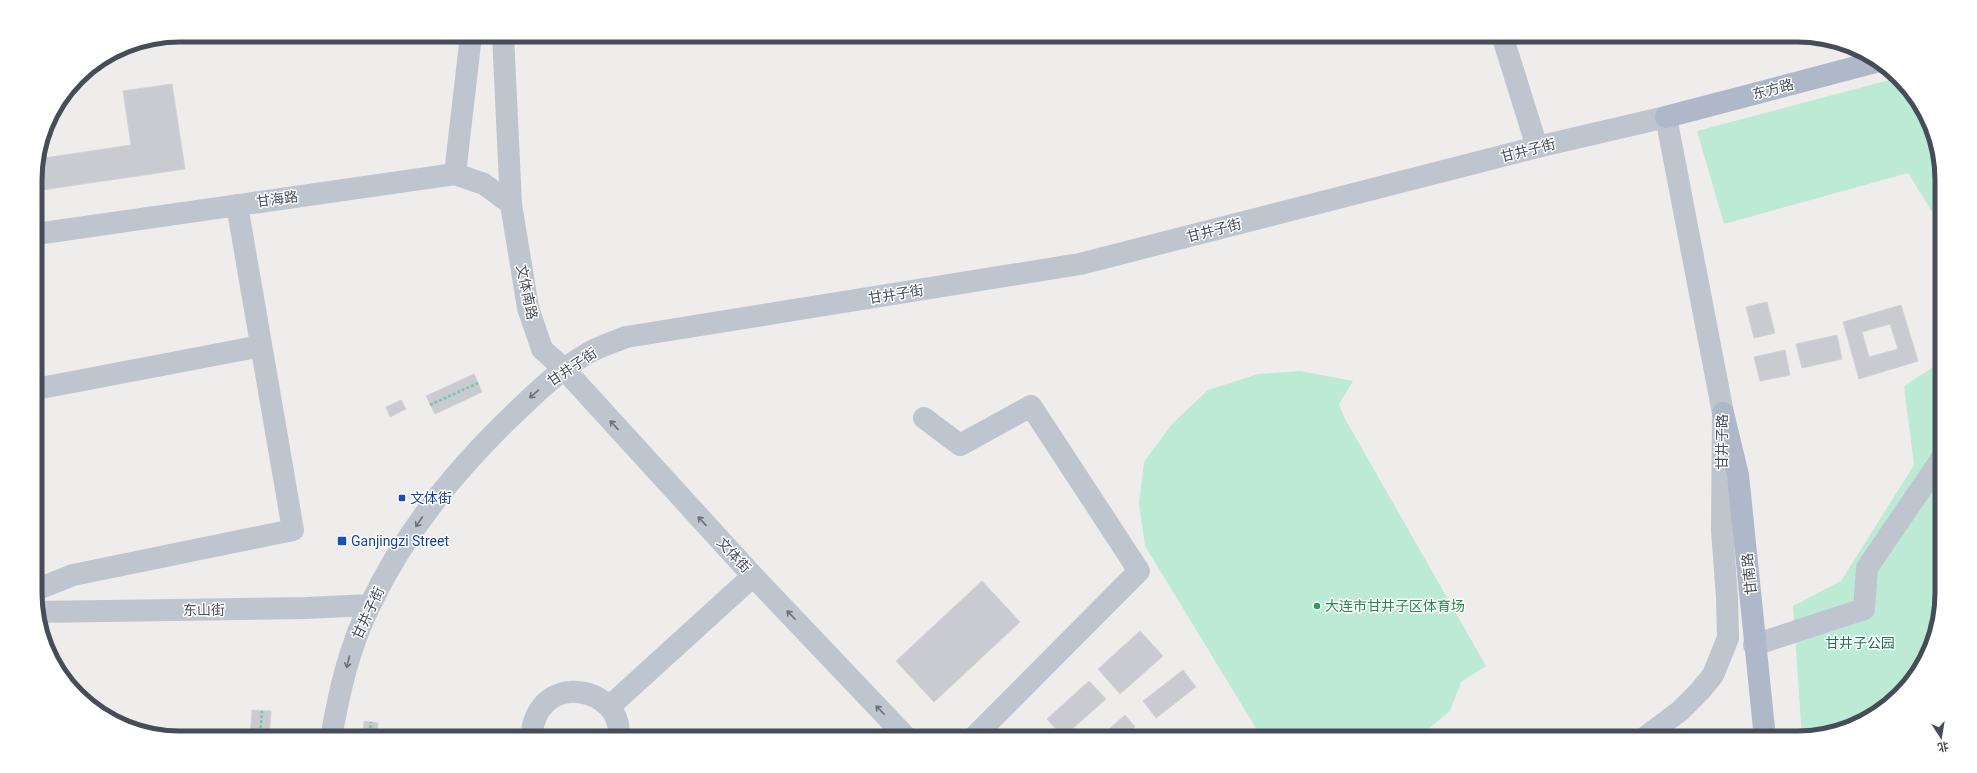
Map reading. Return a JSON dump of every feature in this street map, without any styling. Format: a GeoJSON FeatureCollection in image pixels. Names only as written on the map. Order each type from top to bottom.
{"type":"FeatureCollection","features":[{"type":"Feature","properties":{"kind":"main road","name":"东方路"},"geometry":{"type":"LineString","coordinates":[[1666,117],[1871,63]]}},
{"type":"Feature","properties":{"kind":"main road","name":"甘南路"},"geometry":{"type":"LineString","coordinates":[[1723,413],[1738,475],[1752,600],[1754,645],[1764,731]]}},
{"type":"Feature","properties":{"kind":"street"},"geometry":{"type":"LineString","coordinates":[[455,174],[470,42]]}},
{"type":"Feature","properties":{"kind":"street","name":"文体南路"},"geometry":{"type":"LineString","coordinates":[[503,42],[510,204],[528,308],[542,349],[565,370]]}},
{"type":"Feature","properties":{"kind":"street"},"geometry":{"type":"LineString","coordinates":[[1504,42],[1537,147]]}},
{"type":"Feature","properties":{"kind":"street","name":"甘井子街"},"geometry":{"type":"LineString","coordinates":[[333,731],[350,652],[369,605],[409,536],[434,500],[480,445],[534,394],[590,352],[626,337],[1080,264],[1537,147],[1666,117]]}},
{"type":"Feature","properties":{"kind":"street","name":"甘井子路"},"geometry":{"type":"LineString","coordinates":[[1653,731],[1680,711],[1700,691],[1713,675],[1728,638],[1727,598],[1722,530],[1723,413],[1666,117]]}},
{"type":"Feature","properties":{"kind":"street","name":"甘海路"},"geometry":{"type":"LineString","coordinates":[[42,233],[455,174],[484,184],[510,204]]}},
{"type":"Feature","properties":{"kind":"street"},"geometry":{"type":"LineString","coordinates":[[42,587],[73,575],[293,530],[237,205]]}},
{"type":"Feature","properties":{"kind":"street"},"geometry":{"type":"LineString","coordinates":[[42,388],[261,346]]}},
{"type":"Feature","properties":{"kind":"street","name":"文体街"},"geometry":{"type":"LineString","coordinates":[[565,370],[753,576],[900,731]]}},
{"type":"Feature","properties":{"kind":"street"},"geometry":{"type":"LineString","coordinates":[[924,418],[960,445],[1031,406],[1139,571],[980,731]]}},
{"type":"Feature","properties":{"kind":"street"},"geometry":{"type":"LineString","coordinates":[[1754,645],[1864,609],[1867,568],[1935,468]]}},
{"type":"Feature","properties":{"kind":"street"},"geometry":{"type":"LineString","coordinates":[[609,707],[753,576]]}},
{"type":"Feature","properties":{"kind":"street","name":"东山街"},"geometry":{"type":"LineString","coordinates":[[43,612],[306,608],[369,605]]}},
{"type":"Feature","properties":{"kind":"street"},"geometry":{"type":"LineString","coordinates":[[532,731],[532,725],[538,712],[547,702],[558,694],[572,691],[586,692],[599,698],[609,707],[616,720],[617,731]]}},
{"type":"Feature","properties":{"kind":"path"},"geometry":{"type":"LineString","coordinates":[[430,405],[478,383]]}},
{"type":"Feature","properties":{"kind":"path"},"geometry":{"type":"LineString","coordinates":[[261,731],[262,711]]}},
{"type":"Feature","properties":{"kind":"path"},"geometry":{"type":"LineString","coordinates":[[370,731],[371,722]]}},
{"type":"Feature","properties":{"kind":"green space"},"geometry":{"type":"Polygon","coordinates":[[[1892,79],[1907,96],[1925,127],[1934,162],[1935,216],[1908,173],[1724,224],[1697,131],[1892,79]]]}},
{"type":"Feature","properties":{"kind":"green space","name":"甘井子公园"},"geometry":{"type":"Polygon","coordinates":[[[1935,366],[1935,593],[1934,611],[1928,637],[1912,670],[1895,691],[1881,703],[1858,717],[1841,724],[1802,731],[1793,606],[1841,581],[1914,465],[1904,386],[1935,366]]]}},
{"type":"Feature","properties":{"kind":"green space","name":"大连市甘井子区体育场"},"geometry":{"type":"Polygon","coordinates":[[[1300,371],[1353,381],[1339,404],[1344,417],[1486,666],[1461,682],[1450,711],[1426,731],[1258,731],[1145,546],[1139,503],[1144,462],[1172,424],[1208,390],[1258,374],[1300,371]]]}},
{"type":"Feature","properties":{"kind":"building"},"geometry":{"type":"Polygon","coordinates":[[[172,84],[185,169],[42,190],[42,171],[44,158],[131,145],[123,91],[172,84]]]}},
{"type":"Feature","properties":{"kind":"building"},"geometry":{"type":"Polygon","coordinates":[[[1767,302],[1775,333],[1754,338],[1746,307],[1767,302]]]}},
{"type":"Feature","properties":{"kind":"building"},"geometry":{"type":"Polygon","coordinates":[[[1901,305],[1918,361],[1859,379],[1843,322],[1901,305]],[[1890,324],[1862,332],[1869,357],[1898,349],[1890,324]]]}},
{"type":"Feature","properties":{"kind":"building"},"geometry":{"type":"Polygon","coordinates":[[[1837,335],[1842,359],[1802,368],[1796,344],[1837,335]]]}},
{"type":"Feature","properties":{"kind":"building"},"geometry":{"type":"Polygon","coordinates":[[[1785,350],[1790,375],[1760,381],[1754,357],[1785,350]]]}},
{"type":"Feature","properties":{"kind":"building"},"geometry":{"type":"Polygon","coordinates":[[[474,374],[482,392],[435,414],[426,396],[474,374]]]}},
{"type":"Feature","properties":{"kind":"building"},"geometry":{"type":"Polygon","coordinates":[[[401,400],[406,409],[390,417],[386,407],[401,400]]]}},
{"type":"Feature","properties":{"kind":"building"},"geometry":{"type":"Polygon","coordinates":[[[982,581],[1020,622],[934,702],[896,661],[982,581]]]}},
{"type":"Feature","properties":{"kind":"building"},"geometry":{"type":"Polygon","coordinates":[[[1140,631],[1163,656],[1120,694],[1098,669],[1140,631]]]}},
{"type":"Feature","properties":{"kind":"building"},"geometry":{"type":"Polygon","coordinates":[[[1183,670],[1196,687],[1156,718],[1143,701],[1183,670]]]}},
{"type":"Feature","properties":{"kind":"building"},"geometry":{"type":"Polygon","coordinates":[[[1089,681],[1106,699],[1070,731],[1058,731],[1047,719],[1089,681]]]}},
{"type":"Feature","properties":{"kind":"building"},"geometry":{"type":"Polygon","coordinates":[[[252,710],[271,711],[270,731],[250,731],[252,710]]]}},
{"type":"Feature","properties":{"kind":"building"},"geometry":{"type":"Polygon","coordinates":[[[1125,715],[1135,727],[1130,731],[1107,731],[1125,715]]]}},
{"type":"Feature","properties":{"kind":"building"},"geometry":{"type":"Polygon","coordinates":[[[364,721],[378,723],[377,731],[363,731],[364,721]]]}},
{"type":"Feature","properties":{"kind":"place","name":"文体街"},"geometry":{"type":"Point","coordinates":[402,498]}},
{"type":"Feature","properties":{"kind":"place","name":"Ganjingzi Street"},"geometry":{"type":"Point","coordinates":[342,541]}},
{"type":"Feature","properties":{"kind":"place","name":"大连市甘井子区体育场"},"geometry":{"type":"Point","coordinates":[1317,606]}}]}
